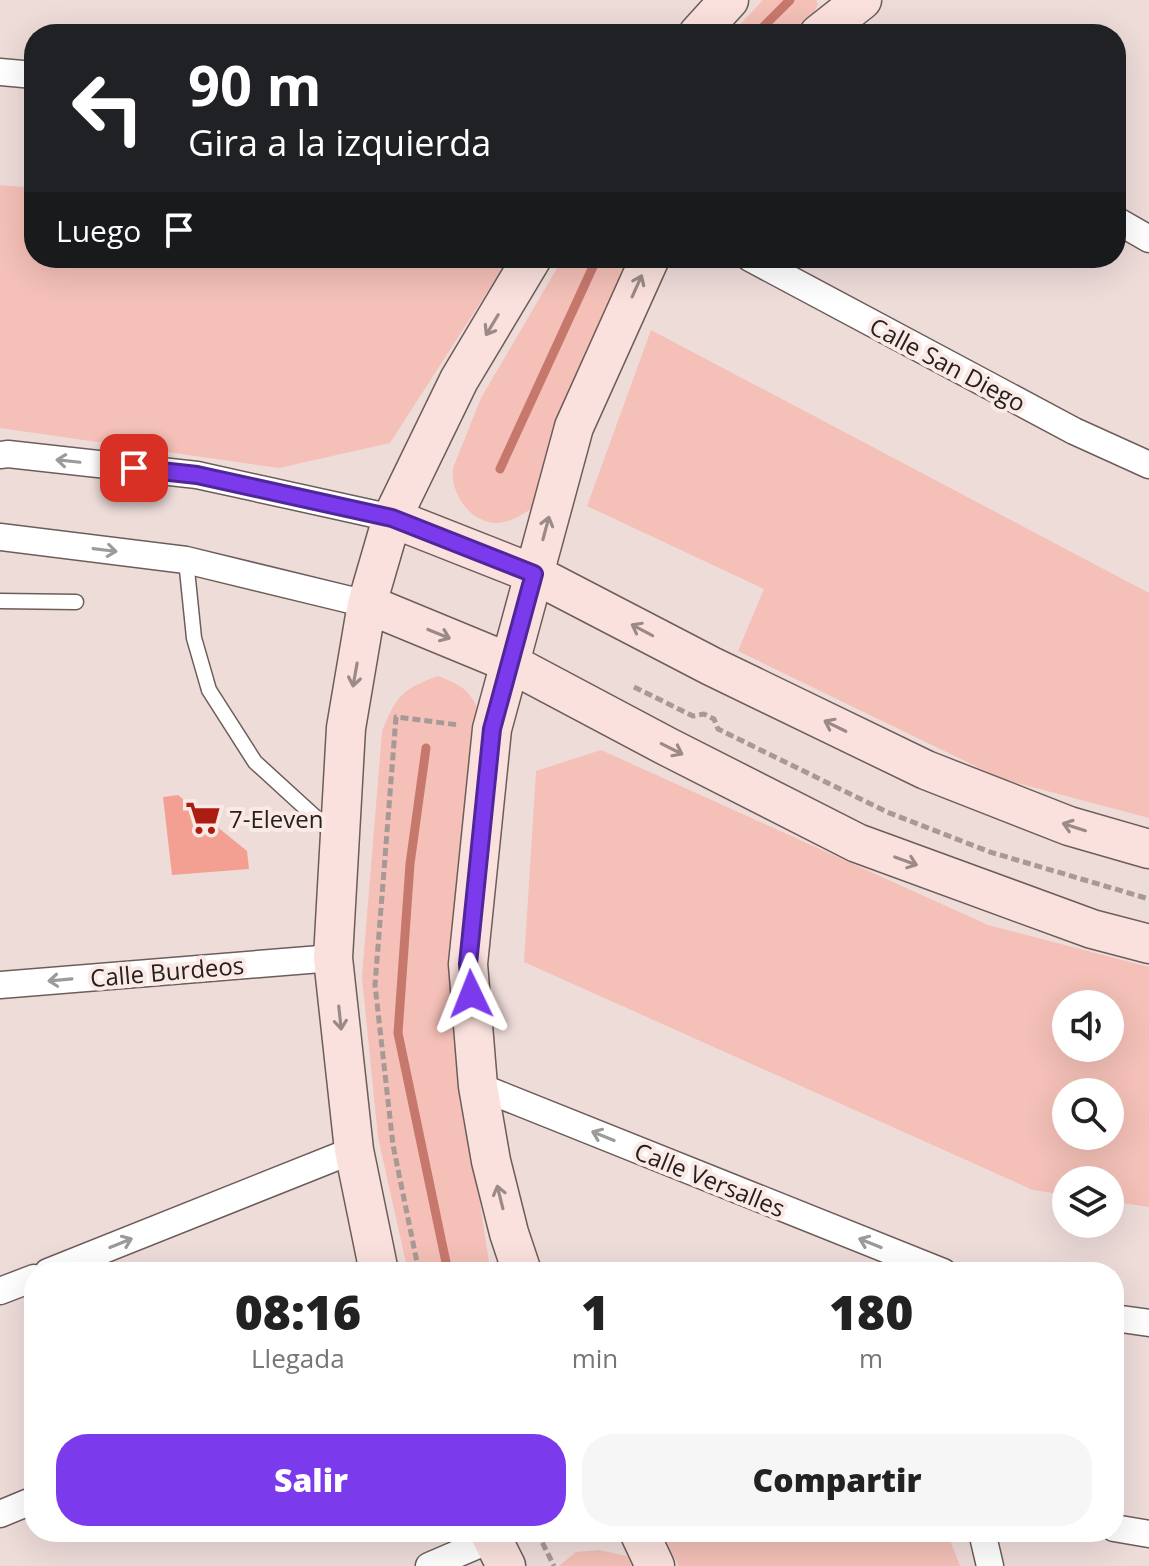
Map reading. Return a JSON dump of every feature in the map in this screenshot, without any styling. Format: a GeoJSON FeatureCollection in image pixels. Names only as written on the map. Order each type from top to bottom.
{"type":"FeatureCollection","features":[{"type":"Feature","properties":{"kind":"street"},"geometry":{"type":"LineString","coordinates":[[707,24],[729,0]]}},
{"type":"Feature","properties":{"kind":"street"},"geometry":{"type":"LineString","coordinates":[[832,24],[862,0]]}},
{"type":"Feature","properties":{"kind":"street"},"geometry":{"type":"LineString","coordinates":[[0,72],[24,74]]}},
{"type":"Feature","properties":{"kind":"street"},"geometry":{"type":"LineString","coordinates":[[1126,226],[1149,239]]}},
{"type":"Feature","properties":{"kind":"street"},"geometry":{"type":"LineString","coordinates":[[377,1262],[354,1150],[333,958],[346,728],[367,604],[392,518],[459,380],[526,268]]}},
{"type":"Feature","properties":{"kind":"street"},"geometry":{"type":"LineString","coordinates":[[519,1262],[491,1161],[478,1086],[468,964],[492,729],[574,427],[646,268]]}},
{"type":"Feature","properties":{"kind":"street","name":"Calle San Diego"},"geometry":{"type":"LineString","coordinates":[[769,268],[1074,431],[1149,465]]}},
{"type":"Feature","properties":{"kind":"street"},"geometry":{"type":"LineString","coordinates":[[0,455],[197,475],[392,518],[534,574],[711,666],[926,770],[1069,826],[1149,849]]}},
{"type":"Feature","properties":{"kind":"street"},"geometry":{"type":"LineString","coordinates":[[0,537],[186,560],[367,604],[510,663],[857,843],[1092,929],[1149,944]]}},
{"type":"Feature","properties":{"kind":"street","name":"Calle Burdeos"},"geometry":{"type":"LineString","coordinates":[[0,985],[333,958]]}},
{"type":"Feature","properties":{"kind":"street","name":"Calle Versalles"},"geometry":{"type":"LineString","coordinates":[[478,1086],[918,1262]]}},
{"type":"Feature","properties":{"kind":"street"},"geometry":{"type":"LineString","coordinates":[[73,1262],[354,1150]]}},
{"type":"Feature","properties":{"kind":"street"},"geometry":{"type":"LineString","coordinates":[[0,1291],[24,1282]]}},
{"type":"Feature","properties":{"kind":"street"},"geometry":{"type":"LineString","coordinates":[[1124,1319],[1149,1323]]}},
{"type":"Feature","properties":{"kind":"street"},"geometry":{"type":"LineString","coordinates":[[0,1514],[24,1504]]}},
{"type":"Feature","properties":{"kind":"street"},"geometry":{"type":"LineString","coordinates":[[1124,1530],[1149,1534]]}},
{"type":"Feature","properties":{"kind":"street"},"geometry":{"type":"LineString","coordinates":[[429,1566],[499,1542]]}},
{"type":"Feature","properties":{"kind":"street"},"geometry":{"type":"LineString","coordinates":[[644,1542],[655,1566]]}},
{"type":"Feature","properties":{"kind":"street"},"geometry":{"type":"LineString","coordinates":[[984,1542],[990,1566]]}},
{"type":"Feature","properties":{"kind":"lane"},"geometry":{"type":"LineString","coordinates":[[186,560],[194,638],[209,690],[255,762],[340,839]]}},
{"type":"Feature","properties":{"kind":"lane"},"geometry":{"type":"LineString","coordinates":[[0,601],[76,602]]}},
{"type":"Feature","properties":{"kind":"path"},"geometry":{"type":"LineString","coordinates":[[693,716],[704,714],[714,719],[718,729],[887,812],[990,852],[1149,899]]}},
{"type":"Feature","properties":{"kind":"path"},"geometry":{"type":"LineString","coordinates":[[417,1262],[393,1145],[375,985],[396,717],[492,729]]}},
{"type":"Feature","properties":{"kind":"path"},"geometry":{"type":"LineString","coordinates":[[542,1542],[554,1566]]}},
{"type":"Feature","properties":{"kind":"shaded area"},"geometry":{"type":"Polygon","coordinates":[[[763,0],[816,0],[818,4],[805,24],[740,24],[763,0]]]}},
{"type":"Feature","properties":{"kind":"shaded area"},"geometry":{"type":"Polygon","coordinates":[[[0,185],[24,187],[24,268],[503,268],[390,443],[279,468],[0,428],[0,185]]]}},
{"type":"Feature","properties":{"kind":"shaded area"},"geometry":{"type":"Polygon","coordinates":[[[557,268],[623,268],[531,509],[505,522],[495,523],[477,517],[463,504],[454,486],[453,468],[481,398],[557,268]]]}},
{"type":"Feature","properties":{"kind":"shaded area"},"geometry":{"type":"Polygon","coordinates":[[[651,330],[1149,593],[1149,818],[1002,779],[738,651],[764,589],[587,506],[651,330]]]}},
{"type":"Feature","properties":{"kind":"shaded area"},"geometry":{"type":"Polygon","coordinates":[[[438,676],[456,684],[468,693],[484,723],[464,1098],[489,1262],[406,1262],[378,1137],[362,977],[382,732],[396,702],[416,685],[438,676]]]}},
{"type":"Feature","properties":{"kind":"shaded area"},"geometry":{"type":"Polygon","coordinates":[[[601,750],[988,925],[1149,967],[1149,1207],[1124,1203],[1124,1166],[1052,1166],[1052,1193],[1033,1190],[524,962],[536,771],[601,750]]]}},
{"type":"Feature","properties":{"kind":"shaded area"},"geometry":{"type":"Polygon","coordinates":[[[666,1542],[951,1542],[960,1566],[679,1566],[666,1542]]]}},
{"type":"Feature","properties":{"kind":"shaded area"},"geometry":{"type":"Polygon","coordinates":[[[599,1550],[627,1556],[632,1566],[559,1566],[576,1552],[599,1550]]]}},
{"type":"Feature","properties":{"kind":"building"},"geometry":{"type":"Polygon","coordinates":[[[178,795],[247,851],[249,869],[172,875],[163,797],[178,795]]]}},
{"type":"Feature","properties":{"kind":"waterway"},"geometry":{"type":"LineString","coordinates":[[766,24],[790,0]]}},
{"type":"Feature","properties":{"kind":"waterway"},"geometry":{"type":"LineString","coordinates":[[500,469],[592,268]]}},
{"type":"Feature","properties":{"kind":"waterway"},"geometry":{"type":"LineString","coordinates":[[426,748],[410,864],[398,1033],[446,1262]]}},
{"type":"Feature","properties":{"kind":"place","name":"7-Eleven"},"geometry":{"type":"Point","coordinates":[203,818]}},
{"type":"Feature","properties":{"kind":"route"},"geometry":{"type":"LineString","coordinates":[[134,468],[197,475],[392,518],[534,574],[492,729],[468,964],[471,994]]}}]}
